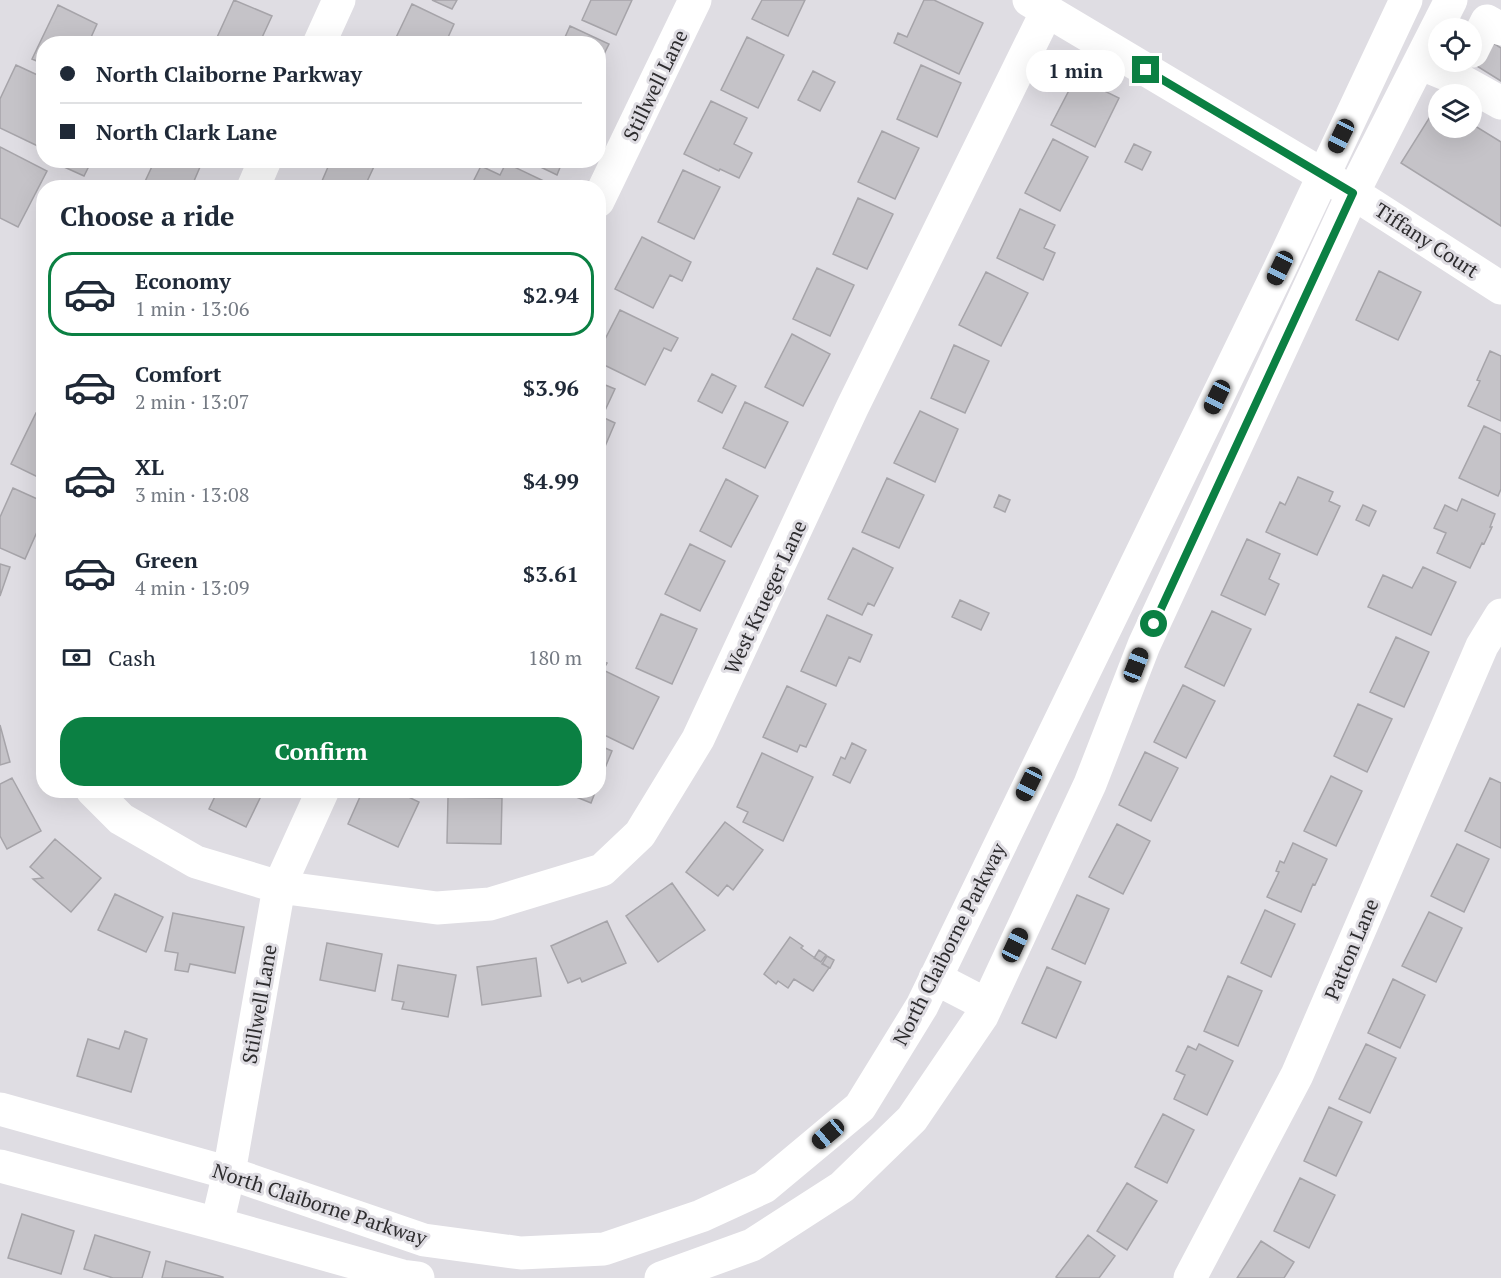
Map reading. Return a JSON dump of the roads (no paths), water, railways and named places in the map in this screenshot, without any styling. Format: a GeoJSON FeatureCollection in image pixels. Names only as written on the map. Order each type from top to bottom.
{"type":"FeatureCollection","features":[{"type":"Feature","properties":{"kind":"street"},"geometry":{"type":"LineString","coordinates":[[323,36],[339,0]]}},
{"type":"Feature","properties":{"kind":"street","name":"Stillwell Lane"},"geometry":{"type":"LineString","coordinates":[[606,184],[695,0]]}},
{"type":"Feature","properties":{"kind":"street","name":"North Claiborne Parkway"},"geometry":{"type":"LineString","coordinates":[[0,1109],[228,1173],[424,1240],[520,1254],[604,1249],[701,1216],[764,1187],[860,1107],[922,1006],[1280,268],[1406,0]]}},
{"type":"Feature","properties":{"kind":"street"},"geometry":{"type":"LineString","coordinates":[[661,1278],[752,1245],[842,1187],[912,1119],[982,1016],[1090,784],[1144,645],[1353,193],[1451,0]]}},
{"type":"Feature","properties":{"kind":"street","name":"Tiffany Court"},"geometry":{"type":"LineString","coordinates":[[1038,5],[1353,193],[1501,288]]}},
{"type":"Feature","properties":{"kind":"street","name":"West Krueger Lane"},"geometry":{"type":"LineString","coordinates":[[100,798],[121,819],[196,862],[279,888],[437,908],[490,904],[602,870],[640,834],[698,739],[1038,5]]}},
{"type":"Feature","properties":{"kind":"street"},"geometry":{"type":"LineString","coordinates":[[1482,31],[1487,21],[1501,29]]}},
{"type":"Feature","properties":{"kind":"street"},"geometry":{"type":"LineString","coordinates":[[1419,63],[1428,63]]}},
{"type":"Feature","properties":{"kind":"street"},"geometry":{"type":"LineString","coordinates":[[1472,72],[1501,104]]}},
{"type":"Feature","properties":{"kind":"street","name":"Patton Lane"},"geometry":{"type":"LineString","coordinates":[[1190,1278],[1297,1075],[1482,646],[1501,615]]}},
{"type":"Feature","properties":{"kind":"street","name":"Stillwell Lane"},"geometry":{"type":"LineString","coordinates":[[217,1224],[279,888],[319,798]]}},
{"type":"Feature","properties":{"kind":"street"},"geometry":{"type":"LineString","coordinates":[[935,978],[987,1005]]}},
{"type":"Feature","properties":{"kind":"street","name":"North Claiborne Parkway"},"geometry":{"type":"LineString","coordinates":[[0,1166],[402,1276],[418,1278]]}}]}
